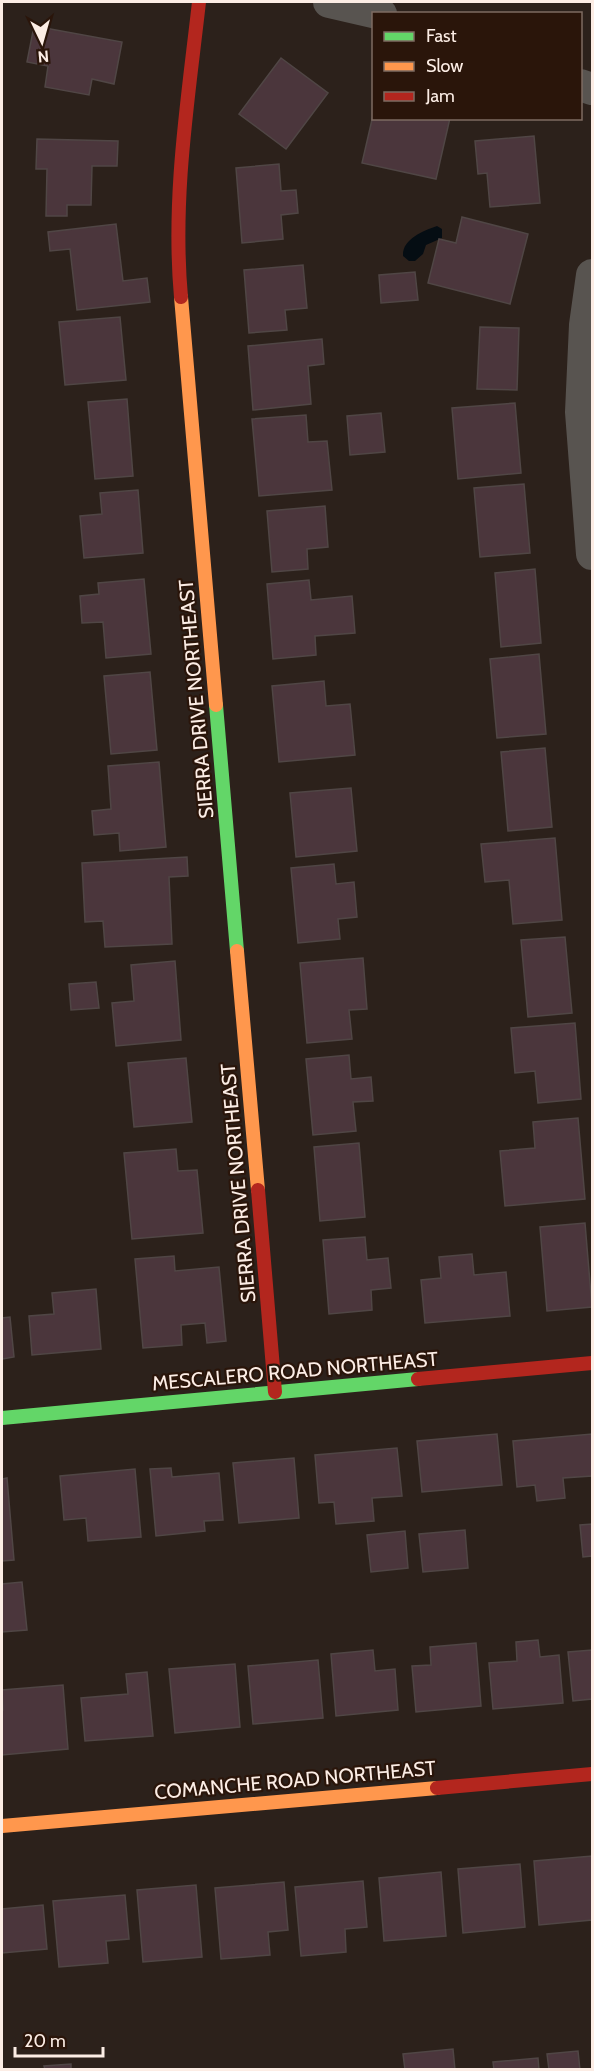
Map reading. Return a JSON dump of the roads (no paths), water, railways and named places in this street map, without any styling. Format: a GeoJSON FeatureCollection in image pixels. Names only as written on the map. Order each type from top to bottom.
{"type":"FeatureCollection","features":[{"type":"Feature","properties":{"kind":"street","name":"SIERRA DRIVE NORTHEAST"},"geometry":{"type":"LineString","coordinates":[[199,2],[178,197],[177,256],[275,1392]]}},
{"type":"Feature","properties":{"kind":"street"},"geometry":{"type":"LineString","coordinates":[[329,2],[372,12]]}},
{"type":"Feature","properties":{"kind":"street"},"geometry":{"type":"LineString","coordinates":[[592,274],[585,325],[581,412],[592,554]]}},
{"type":"Feature","properties":{"kind":"street","name":"MESCALERO ROAD NORTHEAST"},"geometry":{"type":"LineString","coordinates":[[2,1418],[592,1363]]}},
{"type":"Feature","properties":{"kind":"street","name":"COMANCHE ROAD NORTHEAST"},"geometry":{"type":"LineString","coordinates":[[2,1826],[592,1774]]}}]}
